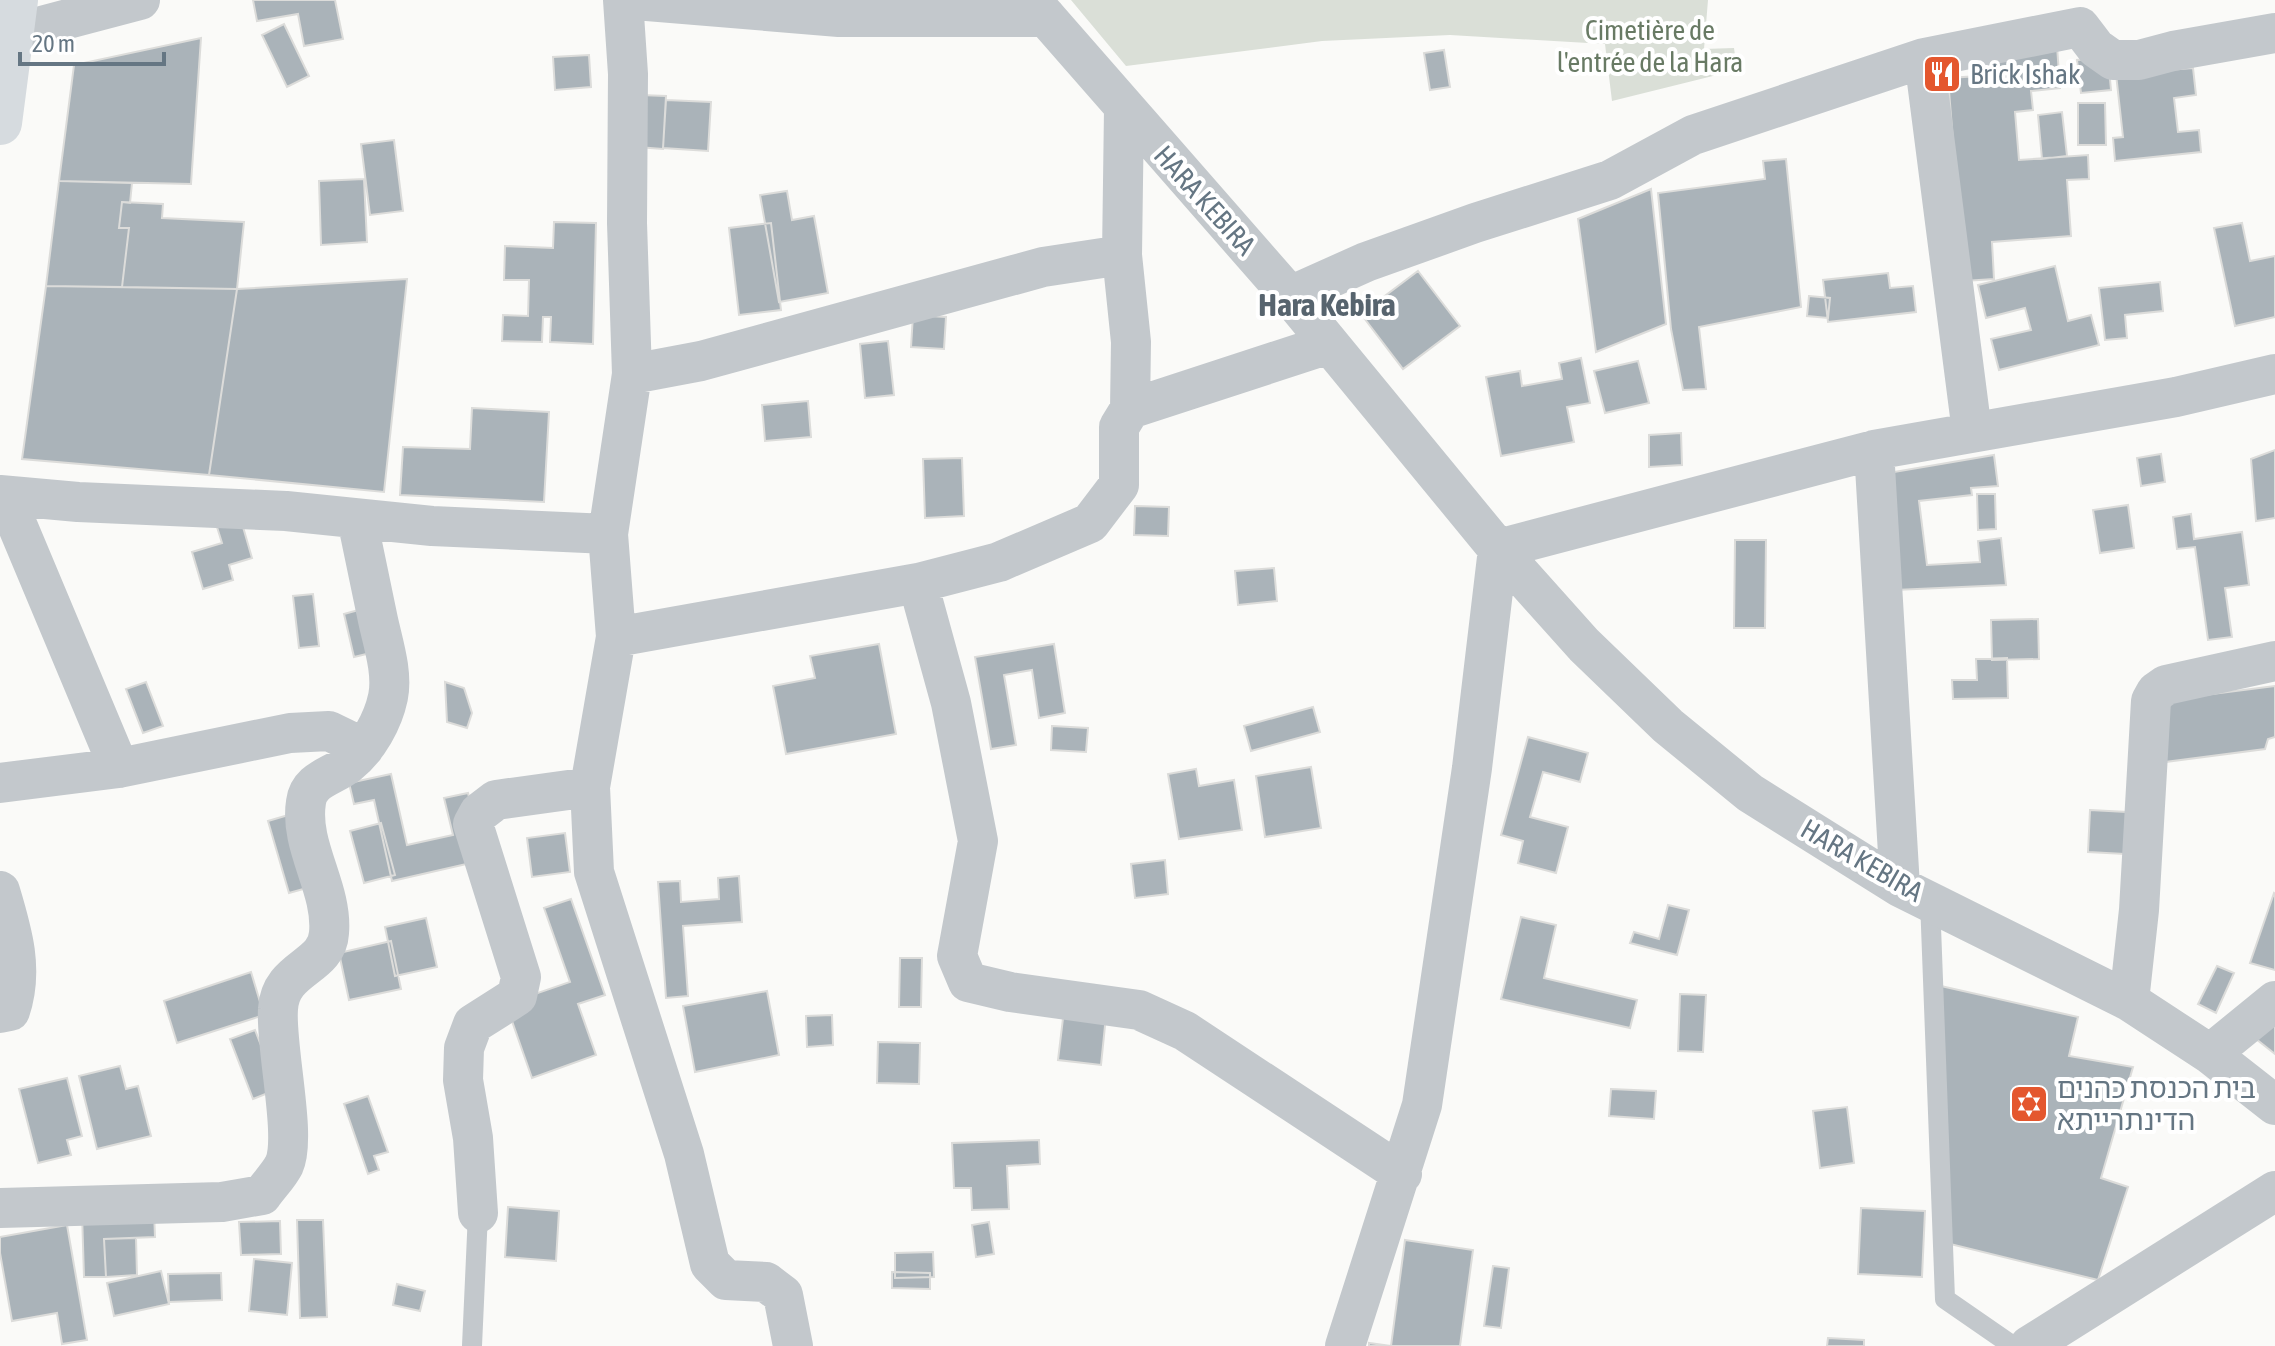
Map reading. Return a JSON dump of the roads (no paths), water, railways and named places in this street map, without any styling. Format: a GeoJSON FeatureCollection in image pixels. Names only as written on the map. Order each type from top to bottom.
{"type":"FeatureCollection","features":[{"type":"Feature","properties":{"kind":"main road"},"geometry":{"type":"LineString","coordinates":[[0,123],[14,17]]}},
{"type":"Feature","properties":{"kind":"street"},"geometry":{"type":"LineString","coordinates":[[14,17],[140,0]]}},
{"type":"Feature","properties":{"kind":"street"},"geometry":{"type":"LineString","coordinates":[[623,0],[628,74],[627,223],[632,374],[608,534],[616,637],[590,787],[594,872],[684,1154],[710,1264],[726,1280],[766,1282],[783,1295],[793,1346]]}},
{"type":"Feature","properties":{"kind":"street"},"geometry":{"type":"LineString","coordinates":[[635,0],[839,17],[1039,8]]}},
{"type":"Feature","properties":{"kind":"street","name":"HARA KEBIRA"},"geometry":{"type":"LineString","coordinates":[[1039,8],[1290,296],[1498,549],[1584,645],[1668,726],[1750,793],[1915,893],[2129,1001],[2210,1054],[2275,1105]]}},
{"type":"Feature","properties":{"kind":"street"},"geometry":{"type":"LineString","coordinates":[[1290,296],[1366,262],[1610,180],[1693,135],[1924,58],[2083,13],[2096,48],[2113,60],[2139,60],[2275,33]]}},
{"type":"Feature","properties":{"kind":"street"},"geometry":{"type":"LineString","coordinates":[[1924,58],[1972,432]]}},
{"type":"Feature","properties":{"kind":"street"},"geometry":{"type":"LineString","coordinates":[[616,637],[918,583],[999,562],[1090,523],[1119,485],[1119,427],[1130,409],[1131,342],[1122,255],[1124,109]]}},
{"type":"Feature","properties":{"kind":"street"},"geometry":{"type":"LineString","coordinates":[[632,374],[701,361],[1043,267],[1122,255]]}},
{"type":"Feature","properties":{"kind":"street"},"geometry":{"type":"LineString","coordinates":[[1130,409],[1329,344]]}},
{"type":"Feature","properties":{"kind":"street"},"geometry":{"type":"LineString","coordinates":[[1345,1346],[1422,1105],[1472,768],[1498,549],[1874,450],[2176,397],[2275,374]]}},
{"type":"Feature","properties":{"kind":"street"},"geometry":{"type":"LineString","coordinates":[[1874,450],[1915,893]]}},
{"type":"Feature","properties":{"kind":"street"},"geometry":{"type":"LineString","coordinates":[[119,768],[2,496],[286,511],[432,526],[608,534]]}},
{"type":"Feature","properties":{"kind":"street"},"geometry":{"type":"LineString","coordinates":[[0,1208],[222,1202],[262,1195],[285,1164],[288,1131],[277,1005],[290,977],[323,953],[329,935],[329,916],[304,820],[306,798],[313,784],[348,764],[364,748],[379,725],[389,695],[387,661],[357,519]]}},
{"type":"Feature","properties":{"kind":"street"},"geometry":{"type":"LineString","coordinates":[[918,583],[951,703],[978,841],[957,956],[968,982],[1010,992],[1139,1010],[1185,1031],[1402,1174]]}},
{"type":"Feature","properties":{"kind":"street"},"geometry":{"type":"LineString","coordinates":[[2129,1001],[2139,910],[2151,701],[2156,692],[2166,685],[2275,661]]}},
{"type":"Feature","properties":{"kind":"street"},"geometry":{"type":"LineString","coordinates":[[0,783],[119,768],[290,733],[329,731],[364,748]]}},
{"type":"Feature","properties":{"kind":"street"},"geometry":{"type":"LineString","coordinates":[[478,1213],[473,1138],[463,1080],[464,1048],[473,1024],[517,996],[521,977],[473,824],[479,813],[496,800],[590,787]]}},
{"type":"Feature","properties":{"kind":"street"},"geometry":{"type":"LineString","coordinates":[[0,891],[16,958],[18,989],[10,1011],[0,1013]]}},
{"type":"Feature","properties":{"kind":"street"},"geometry":{"type":"LineString","coordinates":[[2210,1054],[2275,1001]]}},
{"type":"Feature","properties":{"kind":"street"},"geometry":{"type":"LineString","coordinates":[[2029,1346],[2275,1191]]}},
{"type":"Feature","properties":{"kind":"lane"},"geometry":{"type":"LineString","coordinates":[[1915,893],[1945,1299],[2013,1346]]}},
{"type":"Feature","properties":{"kind":"lane"},"geometry":{"type":"LineString","coordinates":[[472,1346],[478,1213]]}},
{"type":"Feature","properties":{"kind":"place","name":"Brick Ishak"},"geometry":{"type":"Point","coordinates":[1942,74]}},
{"type":"Feature","properties":{"kind":"place","name":"בית הכנסת כהנים הדינתרייתא"},"geometry":{"type":"Point","coordinates":[2029,1104]}},
{"type":"Feature","properties":{"kind":"district","name":"Hara Kebira"},"geometry":{"type":"Point","coordinates":[1327,304]}},
{"type":"Feature","properties":{"kind":"park label","name":"Cimetière de l'entrée de la Hara"},"geometry":{"type":"Point","coordinates":[1650,46]}}]}
